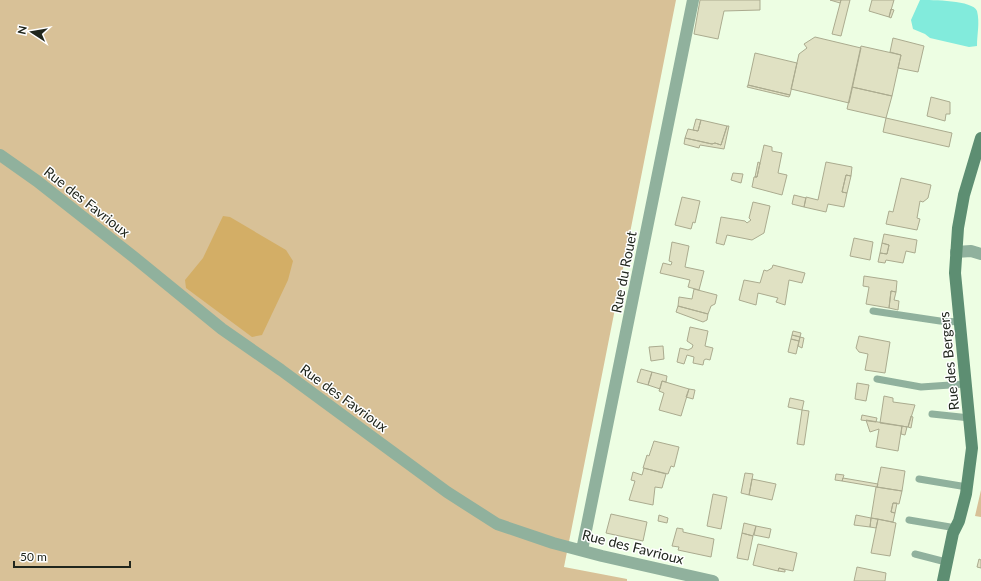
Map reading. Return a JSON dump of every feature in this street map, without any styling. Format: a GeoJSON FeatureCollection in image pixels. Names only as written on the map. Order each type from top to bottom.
{"type":"FeatureCollection","features":[{"type":"Feature","properties":{"kind":"street","name":"Rue du Rouet"},"geometry":{"type":"LineString","coordinates":[[582,550],[693,0]]}},
{"type":"Feature","properties":{"kind":"street","name":"Rue des Bergers"},"geometry":{"type":"LineString","coordinates":[[943,581],[946,562],[962,511],[972,448],[955,273],[956,252],[964,196],[981,138]]}},
{"type":"Feature","properties":{"kind":"street","name":"Rue des Favrioux"},"geometry":{"type":"LineString","coordinates":[[0,155],[37,181],[136,258],[222,329],[281,370],[447,492],[497,524],[553,543],[713,581]]}},
{"type":"Feature","properties":{"kind":"street"},"geometry":{"type":"LineString","coordinates":[[956,252],[971,251],[981,254]]}},
{"type":"Feature","properties":{"kind":"lane"},"geometry":{"type":"LineString","coordinates":[[873,311],[940,321],[960,322]]}},
{"type":"Feature","properties":{"kind":"lane"},"geometry":{"type":"LineString","coordinates":[[877,379],[921,387],[965,384]]}},
{"type":"Feature","properties":{"kind":"lane"},"geometry":{"type":"LineString","coordinates":[[932,414],[970,418]]}},
{"type":"Feature","properties":{"kind":"lane"},"geometry":{"type":"LineString","coordinates":[[919,478],[967,487]]}},
{"type":"Feature","properties":{"kind":"lane"},"geometry":{"type":"LineString","coordinates":[[909,520],[956,528]]}},
{"type":"Feature","properties":{"kind":"lane"},"geometry":{"type":"LineString","coordinates":[[915,554],[946,562]]}},
{"type":"Feature","properties":{"kind":"shaded area"},"geometry":{"type":"Polygon","coordinates":[[[0,0],[676,0],[564,567],[627,579],[627,581],[0,581],[0,0]]]}},
{"type":"Feature","properties":{"kind":"shaded area"},"geometry":{"type":"Polygon","coordinates":[[[223,216],[230,217],[286,250],[293,261],[288,280],[262,335],[252,337],[186,288],[185,280],[203,258],[223,216]]]}},
{"type":"Feature","properties":{"kind":"shaded area"},"geometry":{"type":"Polygon","coordinates":[[[981,490],[981,517],[975,516],[981,490]]]}},
{"type":"Feature","properties":{"kind":"water"},"geometry":{"type":"Polygon","coordinates":[[[920,0],[952,1],[974,7],[977,11],[978,20],[977,46],[969,47],[930,38],[913,29],[911,20],[920,0]]]}},
{"type":"Feature","properties":{"kind":"building"},"geometry":{"type":"Polygon","coordinates":[[[700,0],[760,0],[760,10],[724,11],[718,39],[694,34],[700,0]]]}},
{"type":"Feature","properties":{"kind":"building"},"geometry":{"type":"Polygon","coordinates":[[[830,0],[841,0],[840,3],[830,0]]]}},
{"type":"Feature","properties":{"kind":"building"},"geometry":{"type":"Polygon","coordinates":[[[841,0],[850,0],[841,36],[832,34],[841,0]]]}},
{"type":"Feature","properties":{"kind":"building"},"geometry":{"type":"Polygon","coordinates":[[[872,0],[894,0],[889,17],[869,11],[872,0]]]}},
{"type":"Feature","properties":{"kind":"building"},"geometry":{"type":"Polygon","coordinates":[[[891,9],[894,10],[891,18],[889,17],[891,9]]]}},
{"type":"Feature","properties":{"kind":"building"},"geometry":{"type":"Polygon","coordinates":[[[815,37],[861,48],[849,103],[791,89],[799,54],[807,48],[804,44],[815,37]]]}},
{"type":"Feature","properties":{"kind":"building"},"geometry":{"type":"Polygon","coordinates":[[[893,38],[924,46],[918,72],[898,68],[901,55],[890,52],[893,38]]]}},
{"type":"Feature","properties":{"kind":"building"},"geometry":{"type":"Polygon","coordinates":[[[861,46],[901,55],[892,96],[852,87],[861,46]]]}},
{"type":"Feature","properties":{"kind":"building"},"geometry":{"type":"Polygon","coordinates":[[[755,53],[797,63],[790,95],[748,85],[755,53]]]}},
{"type":"Feature","properties":{"kind":"building"},"geometry":{"type":"Polygon","coordinates":[[[748,85],[790,95],[789,97],[747,87],[748,85]]]}},
{"type":"Feature","properties":{"kind":"building"},"geometry":{"type":"Polygon","coordinates":[[[852,87],[892,96],[886,118],[847,109],[852,87]]]}},
{"type":"Feature","properties":{"kind":"building"},"geometry":{"type":"Polygon","coordinates":[[[931,97],[950,102],[950,114],[946,114],[945,121],[927,116],[931,97]]]}},
{"type":"Feature","properties":{"kind":"building"},"geometry":{"type":"Polygon","coordinates":[[[886,118],[952,133],[949,147],[883,132],[886,118]]]}},
{"type":"Feature","properties":{"kind":"building"},"geometry":{"type":"Polygon","coordinates":[[[696,119],[701,120],[698,131],[693,130],[696,119]]]}},
{"type":"Feature","properties":{"kind":"building"},"geometry":{"type":"Polygon","coordinates":[[[701,120],[727,126],[721,145],[685,138],[688,129],[698,131],[701,120]]]}},
{"type":"Feature","properties":{"kind":"building"},"geometry":{"type":"Polygon","coordinates":[[[727,126],[729,126],[724,149],[700,145],[699,148],[684,144],[685,138],[721,145],[727,126]]]}},
{"type":"Feature","properties":{"kind":"building"},"geometry":{"type":"Polygon","coordinates":[[[764,145],[772,147],[772,151],[782,153],[778,173],[787,175],[782,195],[752,187],[754,177],[757,177],[764,145]]]}},
{"type":"Feature","properties":{"kind":"building"},"geometry":{"type":"Polygon","coordinates":[[[758,162],[760,163],[757,177],[755,177],[758,162]]]}},
{"type":"Feature","properties":{"kind":"building"},"geometry":{"type":"Polygon","coordinates":[[[826,162],[852,167],[851,176],[846,175],[842,192],[847,193],[844,207],[828,204],[826,212],[804,207],[806,197],[818,200],[826,162]]]}},
{"type":"Feature","properties":{"kind":"building"},"geometry":{"type":"Polygon","coordinates":[[[733,173],[743,174],[741,183],[731,180],[733,173]]]}},
{"type":"Feature","properties":{"kind":"building"},"geometry":{"type":"Polygon","coordinates":[[[846,175],[851,176],[847,193],[842,192],[846,175]]]}},
{"type":"Feature","properties":{"kind":"building"},"geometry":{"type":"Polygon","coordinates":[[[901,178],[931,185],[928,198],[923,202],[920,201],[917,218],[920,219],[917,230],[886,224],[889,211],[893,212],[901,178]]]}},
{"type":"Feature","properties":{"kind":"building"},"geometry":{"type":"Polygon","coordinates":[[[794,195],[806,198],[804,207],[792,204],[794,195]]]}},
{"type":"Feature","properties":{"kind":"building"},"geometry":{"type":"Polygon","coordinates":[[[682,197],[700,201],[695,223],[693,222],[691,229],[675,225],[682,197]]]}},
{"type":"Feature","properties":{"kind":"building"},"geometry":{"type":"Polygon","coordinates":[[[753,202],[770,206],[764,233],[752,240],[727,235],[724,245],[716,243],[721,217],[745,221],[747,223],[751,220],[749,218],[753,202]]]}},
{"type":"Feature","properties":{"kind":"building"},"geometry":{"type":"Polygon","coordinates":[[[884,234],[917,240],[915,253],[906,251],[903,263],[886,260],[885,263],[878,262],[880,253],[887,254],[889,245],[882,243],[884,234]]]}},
{"type":"Feature","properties":{"kind":"building"},"geometry":{"type":"Polygon","coordinates":[[[854,238],[873,242],[870,260],[850,256],[854,238]]]}},
{"type":"Feature","properties":{"kind":"building"},"geometry":{"type":"Polygon","coordinates":[[[672,242],[689,246],[685,267],[704,271],[699,290],[688,287],[690,280],[660,273],[663,263],[671,265],[672,262],[669,261],[672,242]]]}},
{"type":"Feature","properties":{"kind":"building"},"geometry":{"type":"Polygon","coordinates":[[[882,243],[889,245],[887,254],[880,253],[882,243]]]}},
{"type":"Feature","properties":{"kind":"building"},"geometry":{"type":"Polygon","coordinates":[[[773,265],[805,273],[802,283],[789,280],[785,305],[776,302],[778,298],[758,293],[756,305],[739,300],[744,280],[760,283],[764,270],[767,271],[772,268],[773,265]]]}},
{"type":"Feature","properties":{"kind":"building"},"geometry":{"type":"Polygon","coordinates":[[[864,276],[897,281],[896,292],[891,291],[889,308],[866,304],[869,287],[863,286],[864,276]]]}},
{"type":"Feature","properties":{"kind":"building"},"geometry":{"type":"Polygon","coordinates":[[[694,289],[717,295],[715,304],[711,306],[708,314],[678,306],[679,297],[692,299],[694,289]]]}},
{"type":"Feature","properties":{"kind":"building"},"geometry":{"type":"Polygon","coordinates":[[[891,291],[896,292],[894,300],[899,301],[898,310],[889,308],[891,291]]]}},
{"type":"Feature","properties":{"kind":"building"},"geometry":{"type":"Polygon","coordinates":[[[678,306],[708,314],[707,320],[703,322],[676,312],[678,306]]]}},
{"type":"Feature","properties":{"kind":"building"},"geometry":{"type":"Polygon","coordinates":[[[690,327],[708,331],[705,346],[713,348],[710,360],[704,360],[703,365],[693,363],[694,357],[687,355],[684,364],[677,362],[680,348],[688,350],[692,348],[693,345],[687,341],[690,327]]]}},
{"type":"Feature","properties":{"kind":"building"},"geometry":{"type":"Polygon","coordinates":[[[793,331],[801,333],[800,337],[792,335],[793,331]]]}},
{"type":"Feature","properties":{"kind":"building"},"geometry":{"type":"Polygon","coordinates":[[[792,335],[800,337],[799,341],[791,339],[792,335]]]}},
{"type":"Feature","properties":{"kind":"building"},"geometry":{"type":"Polygon","coordinates":[[[859,336],[890,342],[885,373],[865,370],[868,354],[859,352],[856,348],[859,336]]]}},
{"type":"Feature","properties":{"kind":"building"},"geometry":{"type":"Polygon","coordinates":[[[800,337],[804,338],[802,348],[798,346],[800,337]]]}},
{"type":"Feature","properties":{"kind":"building"},"geometry":{"type":"Polygon","coordinates":[[[791,339],[799,341],[796,354],[788,352],[791,339]]]}},
{"type":"Feature","properties":{"kind":"building"},"geometry":{"type":"Polygon","coordinates":[[[663,346],[664,359],[651,361],[649,347],[663,346]]]}},
{"type":"Feature","properties":{"kind":"building"},"geometry":{"type":"Polygon","coordinates":[[[641,369],[652,372],[648,385],[637,382],[641,369]]]}},
{"type":"Feature","properties":{"kind":"building"},"geometry":{"type":"Polygon","coordinates":[[[652,372],[667,376],[666,382],[662,381],[660,389],[648,385],[652,372]]]}},
{"type":"Feature","properties":{"kind":"building"},"geometry":{"type":"Polygon","coordinates":[[[662,381],[689,389],[681,416],[659,410],[664,393],[659,391],[662,381]]]}},
{"type":"Feature","properties":{"kind":"building"},"geometry":{"type":"Polygon","coordinates":[[[857,383],[869,385],[866,401],[855,399],[857,383]]]}},
{"type":"Feature","properties":{"kind":"building"},"geometry":{"type":"Polygon","coordinates":[[[689,389],[695,390],[693,399],[686,397],[689,389]]]}},
{"type":"Feature","properties":{"kind":"building"},"geometry":{"type":"Polygon","coordinates":[[[884,396],[893,398],[893,402],[915,405],[908,427],[880,423],[884,396]]]}},
{"type":"Feature","properties":{"kind":"building"},"geometry":{"type":"Polygon","coordinates":[[[790,398],[804,401],[802,410],[788,407],[790,398]]]}},
{"type":"Feature","properties":{"kind":"building"},"geometry":{"type":"Polygon","coordinates":[[[802,410],[809,411],[804,445],[797,444],[802,410]]]}},
{"type":"Feature","properties":{"kind":"building"},"geometry":{"type":"Polygon","coordinates":[[[862,415],[877,418],[876,422],[861,420],[862,415]]]}},
{"type":"Feature","properties":{"kind":"building"},"geometry":{"type":"Polygon","coordinates":[[[911,416],[913,417],[911,428],[908,427],[911,416]]]}},
{"type":"Feature","properties":{"kind":"building"},"geometry":{"type":"Polygon","coordinates":[[[866,420],[902,426],[898,451],[876,447],[879,429],[870,432],[866,420]]]}},
{"type":"Feature","properties":{"kind":"building"},"geometry":{"type":"Polygon","coordinates":[[[902,426],[907,427],[905,435],[901,434],[902,426]]]}},
{"type":"Feature","properties":{"kind":"building"},"geometry":{"type":"Polygon","coordinates":[[[654,441],[679,447],[674,467],[671,466],[668,474],[643,468],[647,455],[649,456],[654,441]]]}},
{"type":"Feature","properties":{"kind":"building"},"geometry":{"type":"Polygon","coordinates":[[[881,467],[905,471],[902,491],[877,487],[881,467]]]}},
{"type":"Feature","properties":{"kind":"building"},"geometry":{"type":"Polygon","coordinates":[[[644,468],[666,474],[662,488],[655,487],[653,505],[629,500],[635,481],[631,480],[633,472],[642,475],[644,468]]]}},
{"type":"Feature","properties":{"kind":"building"},"geometry":{"type":"Polygon","coordinates":[[[745,473],[753,474],[749,495],[741,493],[745,473]]]}},
{"type":"Feature","properties":{"kind":"building"},"geometry":{"type":"Polygon","coordinates":[[[836,474],[844,475],[842,481],[835,480],[836,474]]]}},
{"type":"Feature","properties":{"kind":"building"},"geometry":{"type":"Polygon","coordinates":[[[843,478],[878,484],[877,487],[842,481],[843,478]]]}},
{"type":"Feature","properties":{"kind":"building"},"geometry":{"type":"Polygon","coordinates":[[[752,479],[776,484],[772,500],[749,495],[752,479]]]}},
{"type":"Feature","properties":{"kind":"building"},"geometry":{"type":"Polygon","coordinates":[[[876,487],[902,491],[899,504],[893,503],[891,512],[895,513],[893,522],[871,518],[876,487]]]}},
{"type":"Feature","properties":{"kind":"building"},"geometry":{"type":"Polygon","coordinates":[[[713,494],[727,497],[721,529],[707,526],[713,494]]]}},
{"type":"Feature","properties":{"kind":"building"},"geometry":{"type":"Polygon","coordinates":[[[893,503],[897,503],[895,513],[891,512],[893,503]]]}},
{"type":"Feature","properties":{"kind":"building"},"geometry":{"type":"Polygon","coordinates":[[[611,514],[647,522],[643,541],[606,533],[611,514]]]}},
{"type":"Feature","properties":{"kind":"building"},"geometry":{"type":"Polygon","coordinates":[[[659,515],[668,518],[667,523],[658,521],[659,515]]]}},
{"type":"Feature","properties":{"kind":"building"},"geometry":{"type":"Polygon","coordinates":[[[856,515],[871,518],[870,527],[854,525],[856,515]]]}},
{"type":"Feature","properties":{"kind":"building"},"geometry":{"type":"Polygon","coordinates":[[[871,518],[878,519],[876,528],[870,527],[871,518]]]}},
{"type":"Feature","properties":{"kind":"building"},"geometry":{"type":"Polygon","coordinates":[[[878,519],[896,523],[890,556],[871,553],[878,519]]]}},
{"type":"Feature","properties":{"kind":"building"},"geometry":{"type":"Polygon","coordinates":[[[744,523],[756,526],[753,536],[742,533],[744,523]]]}},
{"type":"Feature","properties":{"kind":"building"},"geometry":{"type":"Polygon","coordinates":[[[756,526],[771,529],[769,538],[754,535],[756,526]]]}},
{"type":"Feature","properties":{"kind":"building"},"geometry":{"type":"Polygon","coordinates":[[[677,528],[683,529],[683,532],[714,539],[711,557],[678,550],[679,547],[672,546],[677,528]]]}},
{"type":"Feature","properties":{"kind":"building"},"geometry":{"type":"Polygon","coordinates":[[[742,533],[753,536],[748,560],[737,558],[742,533]]]}},
{"type":"Feature","properties":{"kind":"building"},"geometry":{"type":"Polygon","coordinates":[[[758,544],[797,553],[793,571],[779,568],[778,571],[753,565],[758,544]]]}},
{"type":"Feature","properties":{"kind":"building"},"geometry":{"type":"Polygon","coordinates":[[[979,559],[981,560],[981,568],[977,567],[979,559]]]}},
{"type":"Feature","properties":{"kind":"building"},"geometry":{"type":"Polygon","coordinates":[[[857,567],[886,573],[885,581],[854,581],[857,567]]]}},
{"type":"Feature","properties":{"kind":"building"},"geometry":{"type":"Polygon","coordinates":[[[779,568],[785,570],[785,572],[778,571],[779,568]]]}}]}
